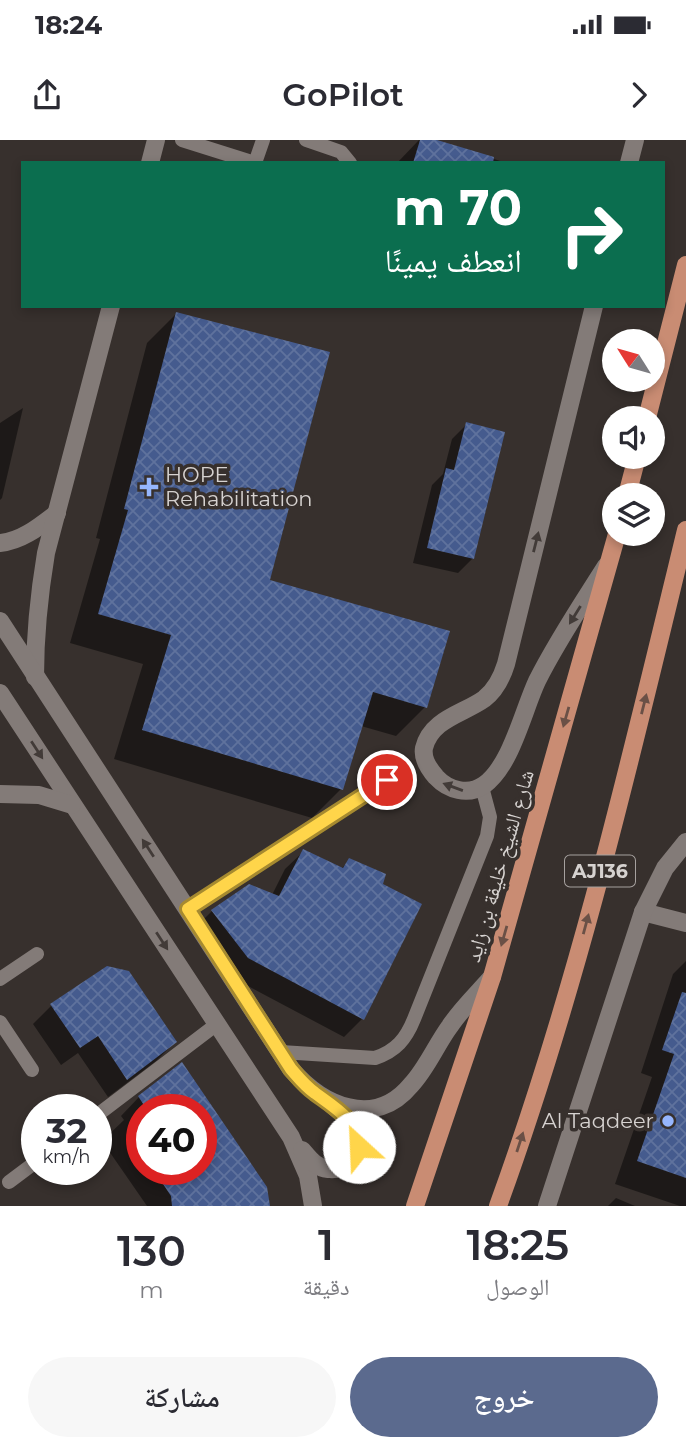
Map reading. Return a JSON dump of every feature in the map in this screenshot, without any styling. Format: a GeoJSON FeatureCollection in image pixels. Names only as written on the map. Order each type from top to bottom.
{"type":"FeatureCollection","features":[{"type":"Feature","properties":{"kind":"main road"},"geometry":{"type":"LineString","coordinates":[[650,406],[686,265]]}},
{"type":"Feature","properties":{"kind":"main road","name":"AJ136"},"geometry":{"type":"LineString","coordinates":[[498,1206],[569,989],[631,757],[686,530]]}},
{"type":"Feature","properties":{"kind":"main road","name":"شارع الشيخ خليفة بن زايد"},"geometry":{"type":"LineString","coordinates":[[415,1206],[492,977],[614,546]]}},
{"type":"Feature","properties":{"kind":"street"},"geometry":{"type":"LineString","coordinates":[[151,161],[156,140]]}},
{"type":"Feature","properties":{"kind":"street"},"geometry":{"type":"LineString","coordinates":[[630,161],[635,140]]}},
{"type":"Feature","properties":{"kind":"street"},"geometry":{"type":"LineString","coordinates":[[35,677],[35,635],[46,553],[110,308]]}},
{"type":"Feature","properties":{"kind":"street"},"geometry":{"type":"LineString","coordinates":[[594,308],[502,676],[485,698],[452,715],[430,735],[423,755],[429,769],[440,782],[455,790],[469,791],[482,787],[492,778],[504,759],[553,651],[611,557]]}},
{"type":"Feature","properties":{"kind":"street"},"geometry":{"type":"LineString","coordinates":[[0,543],[11,542],[33,531],[57,513]]}},
{"type":"Feature","properties":{"kind":"street"},"geometry":{"type":"LineString","coordinates":[[0,621],[281,1052],[302,1082],[348,1120],[359,1137],[355,1157],[348,1164],[339,1169],[319,1167],[291,1137],[72,805],[8,717],[0,693]]}},
{"type":"Feature","properties":{"kind":"street"},"geometry":{"type":"LineString","coordinates":[[0,793],[39,795],[72,805]]}},
{"type":"Feature","properties":{"kind":"street"},"geometry":{"type":"LineString","coordinates":[[547,1206],[642,912],[665,868],[686,842]]}},
{"type":"Feature","properties":{"kind":"street"},"geometry":{"type":"LineString","coordinates":[[642,912],[686,923]]}},
{"type":"Feature","properties":{"kind":"street"},"geometry":{"type":"LineString","coordinates":[[328,1101],[358,1109],[373,1109],[402,1094],[419,1074],[451,1023],[492,977]]}},
{"type":"Feature","properties":{"kind":"street"},"geometry":{"type":"LineString","coordinates":[[291,1137],[308,1177],[313,1206]]}},
{"type":"Feature","properties":{"kind":"lane"},"geometry":{"type":"LineString","coordinates":[[182,140],[249,161]]}},
{"type":"Feature","properties":{"kind":"lane"},"geometry":{"type":"LineString","coordinates":[[256,161],[263,140]]}},
{"type":"Feature","properties":{"kind":"lane"},"geometry":{"type":"LineString","coordinates":[[306,140],[341,152],[348,161]]}},
{"type":"Feature","properties":{"kind":"lane"},"geometry":{"type":"LineString","coordinates":[[188,909],[387,780]]}},
{"type":"Feature","properties":{"kind":"lane"},"geometry":{"type":"LineString","coordinates":[[281,1052],[375,1058],[387,1054],[404,1039],[487,836],[490,817],[482,787]]}},
{"type":"Feature","properties":{"kind":"lane"},"geometry":{"type":"LineString","coordinates":[[0,979],[37,954]]}},
{"type":"Feature","properties":{"kind":"lane"},"geometry":{"type":"LineString","coordinates":[[0,1023],[32,1070]]}},
{"type":"Feature","properties":{"kind":"lane"},"geometry":{"type":"LineString","coordinates":[[112,1104],[217,1024]]}},
{"type":"Feature","properties":{"kind":"lane"},"geometry":{"type":"LineString","coordinates":[[9,1182],[21,1173]]}},
{"type":"Feature","properties":{"kind":"building"},"geometry":{"type":"Polygon","coordinates":[[[420,140],[437,140],[494,157],[493,161],[414,161],[420,140]]]}},
{"type":"Feature","properties":{"kind":"building"},"geometry":{"type":"Polygon","coordinates":[[[176,312],[330,352],[270,580],[450,631],[427,708],[373,692],[343,790],[142,730],[171,635],[98,614],[128,510],[124,509],[176,312]]]}},
{"type":"Feature","properties":{"kind":"building"},"geometry":{"type":"Polygon","coordinates":[[[466,422],[505,432],[474,559],[427,548],[446,468],[454,470],[466,422]]]}},
{"type":"Feature","properties":{"kind":"building"},"geometry":{"type":"Polygon","coordinates":[[[303,849],[343,868],[349,858],[386,874],[383,884],[422,904],[364,1020],[248,958],[211,910],[249,884],[279,896],[303,849]]]}},
{"type":"Feature","properties":{"kind":"building"},"geometry":{"type":"Polygon","coordinates":[[[107,966],[129,971],[177,1042],[127,1080],[98,1036],[80,1048],[50,1004],[107,966]]]}},
{"type":"Feature","properties":{"kind":"building","name":"Al Taqdeer"},"geometry":{"type":"Polygon","coordinates":[[[682,992],[686,993],[686,1178],[637,1161],[674,1054],[662,1050],[682,992]]]}},
{"type":"Feature","properties":{"kind":"building"},"geometry":{"type":"Polygon","coordinates":[[[182,1062],[204,1094],[141,1094],[182,1062]]]}},
{"type":"Feature","properties":{"kind":"building"},"geometry":{"type":"Polygon","coordinates":[[[217,1113],[267,1187],[270,1206],[172,1206],[171,1196],[164,1185],[217,1185],[217,1113]]]}},
{"type":"Feature","properties":{"kind":"place","name":"HOPE Rehabilitation"},"geometry":{"type":"Point","coordinates":[149,487]}},
{"type":"Feature","properties":{"kind":"place","name":"Al Taqdeer"},"geometry":{"type":"Point","coordinates":[668,1121]}},
{"type":"Feature","properties":{"kind":"route"},"geometry":{"type":"LineString","coordinates":[[359,1147],[359,1137],[348,1120],[328,1101],[314,1093],[291,1069],[188,909],[387,780]]}}]}
